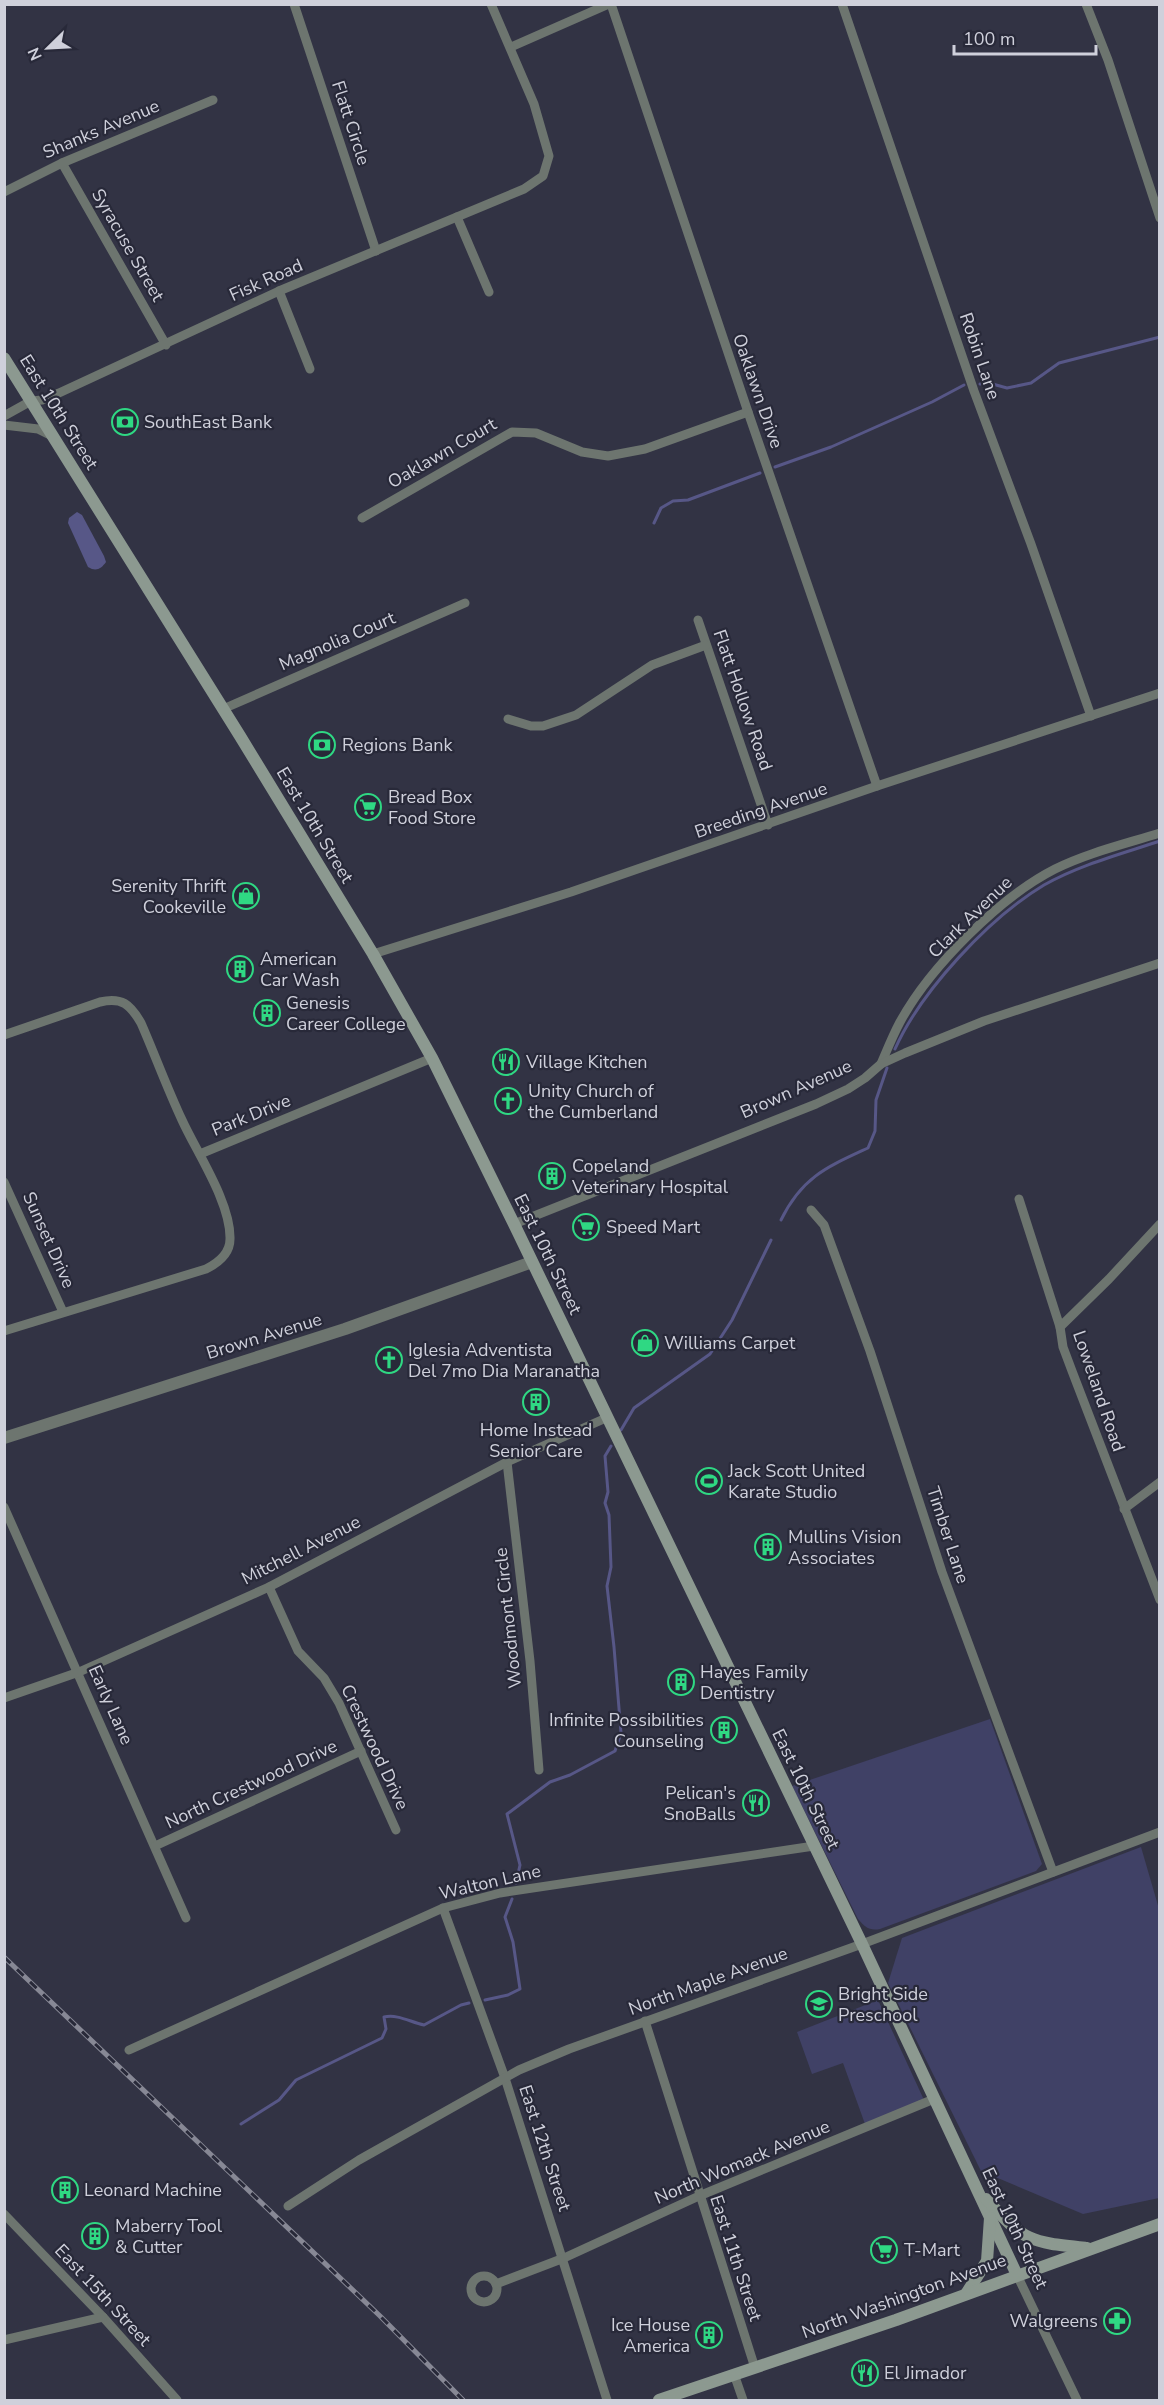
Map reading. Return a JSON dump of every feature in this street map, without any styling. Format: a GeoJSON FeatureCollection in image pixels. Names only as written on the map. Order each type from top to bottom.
{"type":"FeatureCollection","features":[{"type":"Feature","properties":{"kind":"main road","name":"East 10th Street"},"geometry":{"type":"LineString","coordinates":[[4,358],[373,954],[432,1058],[862,1944],[1017,2275]]}},
{"type":"Feature","properties":{"kind":"main road"},"geometry":{"type":"LineString","coordinates":[[976,2187],[1013,2229],[1030,2240],[1091,2248]]}},
{"type":"Feature","properties":{"kind":"main road"},"geometry":{"type":"LineString","coordinates":[[966,2294],[987,2261],[990,2217]]}},
{"type":"Feature","properties":{"kind":"main road","name":"North Washington Avenue"},"geometry":{"type":"LineString","coordinates":[[659,2400],[1160,2224]]}},
{"type":"Feature","properties":{"kind":"street","name":"Flatt Circle"},"geometry":{"type":"LineString","coordinates":[[294,4],[376,251]]}},
{"type":"Feature","properties":{"kind":"street"},"geometry":{"type":"LineString","coordinates":[[491,4],[510,47],[610,4]]}},
{"type":"Feature","properties":{"kind":"street","name":"Oaklawn Drive"},"geometry":{"type":"LineString","coordinates":[[610,4],[878,786]]}},
{"type":"Feature","properties":{"kind":"street","name":"Robin Lane"},"geometry":{"type":"LineString","coordinates":[[842,4],[974,391],[1031,544],[1091,716]]}},
{"type":"Feature","properties":{"kind":"street"},"geometry":{"type":"LineString","coordinates":[[1086,4],[1108,60],[1160,218]]}},
{"type":"Feature","properties":{"kind":"street","name":"Fisk Road"},"geometry":{"type":"LineString","coordinates":[[4,416],[31,400],[42,400],[59,393],[279,291],[524,189],[543,176],[549,156],[534,104],[510,47]]}},
{"type":"Feature","properties":{"kind":"street","name":"Shanks Avenue"},"geometry":{"type":"LineString","coordinates":[[4,192],[62,163],[213,100]]}},
{"type":"Feature","properties":{"kind":"street","name":"Syracuse Street"},"geometry":{"type":"LineString","coordinates":[[62,163],[166,345]]}},
{"type":"Feature","properties":{"kind":"street"},"geometry":{"type":"LineString","coordinates":[[457,217],[489,292]]}},
{"type":"Feature","properties":{"kind":"street"},"geometry":{"type":"LineString","coordinates":[[279,291],[310,369]]}},
{"type":"Feature","properties":{"kind":"street","name":"Oaklawn Court"},"geometry":{"type":"LineString","coordinates":[[362,518],[512,432],[536,433],[582,452],[608,456],[645,449],[748,412]]}},
{"type":"Feature","properties":{"kind":"street"},"geometry":{"type":"LineString","coordinates":[[4,425],[38,429],[54,437]]}},
{"type":"Feature","properties":{"kind":"street","name":"Magnolia Court"},"geometry":{"type":"LineString","coordinates":[[223,709],[465,603]]}},
{"type":"Feature","properties":{"kind":"street","name":"Flatt Hollow Road"},"geometry":{"type":"LineString","coordinates":[[698,620],[768,825]]}},
{"type":"Feature","properties":{"kind":"street"},"geometry":{"type":"LineString","coordinates":[[508,719],[531,726],[543,726],[576,715],[652,665],[706,645]]}},
{"type":"Feature","properties":{"kind":"street","name":"Breeding Avenue"},"geometry":{"type":"LineString","coordinates":[[373,954],[571,892],[878,786],[1160,693]]}},
{"type":"Feature","properties":{"kind":"street","name":"Clark Avenue"},"geometry":{"type":"LineString","coordinates":[[880,1064],[900,1022],[926,984],[957,948],[1025,886],[1057,868],[1160,833]]}},
{"type":"Feature","properties":{"kind":"street","name":"Brown Avenue"},"geometry":{"type":"LineString","coordinates":[[514,1224],[816,1104],[866,1078],[880,1064],[984,1021],[1160,963]]}},
{"type":"Feature","properties":{"kind":"street"},"geometry":{"type":"LineString","coordinates":[[4,1035],[100,1002],[113,999],[125,1002],[141,1023],[183,1122],[200,1154]]}},
{"type":"Feature","properties":{"kind":"street","name":"Park Drive"},"geometry":{"type":"LineString","coordinates":[[4,1331],[217,1264],[231,1242],[229,1222],[200,1154],[432,1058]]}},
{"type":"Feature","properties":{"kind":"street","name":"Sunset Drive"},"geometry":{"type":"LineString","coordinates":[[4,1182],[63,1312]]}},
{"type":"Feature","properties":{"kind":"street"},"geometry":{"type":"LineString","coordinates":[[1019,1199],[1060,1327]]}},
{"type":"Feature","properties":{"kind":"street","name":"Timber Lane"},"geometry":{"type":"LineString","coordinates":[[811,1210],[824,1225],[866,1340],[942,1572],[1053,1872]]}},
{"type":"Feature","properties":{"kind":"street","name":"Loweland Road"},"geometry":{"type":"LineString","coordinates":[[1160,1224],[1060,1327],[1063,1347],[1160,1600]]}},
{"type":"Feature","properties":{"kind":"street","name":"Brown Avenue"},"geometry":{"type":"LineString","coordinates":[[4,1438],[345,1329],[532,1262]]}},
{"type":"Feature","properties":{"kind":"street","name":"Mitchell Avenue"},"geometry":{"type":"LineString","coordinates":[[4,1698],[79,1672],[269,1587],[507,1462],[606,1418]]}},
{"type":"Feature","properties":{"kind":"street","name":"Woodmont Circle"},"geometry":{"type":"LineString","coordinates":[[507,1462],[530,1661],[538,1770]]}},
{"type":"Feature","properties":{"kind":"street"},"geometry":{"type":"LineString","coordinates":[[1124,1509],[1160,1482]]}},
{"type":"Feature","properties":{"kind":"street","name":"Early Lane"},"geometry":{"type":"LineString","coordinates":[[4,1507],[186,1918]]}},
{"type":"Feature","properties":{"kind":"street","name":"Crestwood Drive"},"geometry":{"type":"LineString","coordinates":[[269,1587],[298,1651],[324,1678],[339,1702],[396,1830]]}},
{"type":"Feature","properties":{"kind":"street","name":"North Crestwood Drive"},"geometry":{"type":"LineString","coordinates":[[155,1846],[361,1751]]}},
{"type":"Feature","properties":{"kind":"street","name":"North Maple Avenue"},"geometry":{"type":"LineString","coordinates":[[288,2206],[359,2160],[505,2078],[569,2049],[862,1944],[1160,1833]]}},
{"type":"Feature","properties":{"kind":"street","name":"Walton Lane"},"geometry":{"type":"LineString","coordinates":[[129,2050],[443,1908],[500,1893],[814,1846]]}},
{"type":"Feature","properties":{"kind":"street","name":"East 12th Street"},"geometry":{"type":"LineString","coordinates":[[443,1908],[505,2078],[564,2258],[607,2400]]}},
{"type":"Feature","properties":{"kind":"street","name":"East 11th Street"},"geometry":{"type":"LineString","coordinates":[[645,2021],[754,2368]]}},
{"type":"Feature","properties":{"kind":"street","name":"North Womack Avenue"},"geometry":{"type":"LineString","coordinates":[[496,2284],[564,2258],[699,2196],[934,2099]]}},
{"type":"Feature","properties":{"kind":"street","name":"East 15th Street"},"geometry":{"type":"LineString","coordinates":[[4,2214],[103,2317],[177,2400]]}},
{"type":"Feature","properties":{"kind":"street","name":"East 10th Street"},"geometry":{"type":"LineString","coordinates":[[1017,2275],[1077,2400]]}},
{"type":"Feature","properties":{"kind":"street"},"geometry":{"type":"LineString","coordinates":[[4,2340],[103,2317]]}},
{"type":"Feature","properties":{"kind":"street"},"geometry":{"type":"LineString","coordinates":[[734,2374],[743,2400]]}},
{"type":"Feature","properties":{"kind":"shaded area"},"geometry":{"type":"Polygon","coordinates":[[[77,512],[82,515],[104,556],[106,562],[98,569],[88,567],[68,523],[69,518],[77,512]]]}},
{"type":"Feature","properties":{"kind":"shaded area"},"geometry":{"type":"Polygon","coordinates":[[[990,1719],[1042,1864],[1036,1871],[880,1929],[867,1928],[858,1919],[792,1786],[990,1719]]]}},
{"type":"Feature","properties":{"kind":"shaded area"},"geometry":{"type":"Polygon","coordinates":[[[1141,1847],[1159,1909],[1159,2198],[1083,2214],[981,2171],[888,1983],[902,1938],[1141,1847]]]}},
{"type":"Feature","properties":{"kind":"shaded area"},"geometry":{"type":"Polygon","coordinates":[[[878,2000],[924,2100],[865,2124],[843,2063],[812,2074],[797,2032],[878,2000]]]}},
{"type":"Feature","properties":{"kind":"waterway"},"geometry":{"type":"LineString","coordinates":[[980,384],[989,383],[1007,388],[1031,383],[1059,363],[1160,337]]}},
{"type":"Feature","properties":{"kind":"waterway"},"geometry":{"type":"LineString","coordinates":[[775,467],[831,447],[932,402],[964,385]]}},
{"type":"Feature","properties":{"kind":"waterway"},"geometry":{"type":"LineString","coordinates":[[654,523],[661,508],[673,501],[688,500],[760,473]]}},
{"type":"Feature","properties":{"kind":"waterway"},"geometry":{"type":"LineString","coordinates":[[895,1049],[939,980],[1001,916],[1044,885],[1071,872],[1160,841]]}},
{"type":"Feature","properties":{"kind":"waterway"},"geometry":{"type":"LineString","coordinates":[[781,1220],[789,1205],[807,1183],[840,1161],[868,1148],[875,1131],[876,1100],[887,1068]]}},
{"type":"Feature","properties":{"kind":"waterway"},"geometry":{"type":"LineString","coordinates":[[621,1430],[634,1408],[710,1354],[732,1320],[771,1240]]}},
{"type":"Feature","properties":{"kind":"waterway"},"geometry":{"type":"LineString","coordinates":[[516,1883],[520,1865],[507,1814],[550,1782],[570,1775],[615,1751],[621,1733],[607,1586],[611,1567],[609,1515],[605,1503],[608,1492],[605,1456],[611,1446]]}},
{"type":"Feature","properties":{"kind":"waterway"},"geometry":{"type":"LineString","coordinates":[[485,2000],[508,1995],[520,1989],[513,1942],[505,1917],[512,1899]]}},
{"type":"Feature","properties":{"kind":"waterway"},"geometry":{"type":"LineString","coordinates":[[241,2124],[279,2100],[296,2080],[382,2038],[386,2029],[384,2017],[399,2017],[424,2025],[469,2003]]}},
{"type":"Feature","properties":{"kind":"railway"},"geometry":{"type":"LineString","coordinates":[[4,1957],[380,2316],[463,2400]]}},
{"type":"Feature","properties":{"kind":"place","name":"SouthEast Bank"},"geometry":{"type":"Point","coordinates":[125,422]}},
{"type":"Feature","properties":{"kind":"place","name":"Regions Bank"},"geometry":{"type":"Point","coordinates":[322,745]}},
{"type":"Feature","properties":{"kind":"place","name":"Bread Box Food Store"},"geometry":{"type":"Point","coordinates":[368,807]}},
{"type":"Feature","properties":{"kind":"place","name":"Serenity Thrift Cookeville"},"geometry":{"type":"Point","coordinates":[246,896]}},
{"type":"Feature","properties":{"kind":"place","name":"American Car Wash"},"geometry":{"type":"Point","coordinates":[240,969]}},
{"type":"Feature","properties":{"kind":"place","name":"Genesis Career College"},"geometry":{"type":"Point","coordinates":[267,1013]}},
{"type":"Feature","properties":{"kind":"place","name":"Village Kitchen"},"geometry":{"type":"Point","coordinates":[506,1062]}},
{"type":"Feature","properties":{"kind":"place","name":"Unity Church of the Cumberland"},"geometry":{"type":"Point","coordinates":[508,1101]}},
{"type":"Feature","properties":{"kind":"place","name":"Copeland Veterinary Hospital"},"geometry":{"type":"Point","coordinates":[552,1176]}},
{"type":"Feature","properties":{"kind":"place","name":"Speed Mart"},"geometry":{"type":"Point","coordinates":[586,1227]}},
{"type":"Feature","properties":{"kind":"place","name":"Williams Carpet"},"geometry":{"type":"Point","coordinates":[645,1343]}},
{"type":"Feature","properties":{"kind":"place","name":"Iglesia Adventista Del 7mo Dia Maranatha"},"geometry":{"type":"Point","coordinates":[389,1360]}},
{"type":"Feature","properties":{"kind":"place","name":"Home Instead Senior Care"},"geometry":{"type":"Point","coordinates":[536,1402]}},
{"type":"Feature","properties":{"kind":"place","name":"Jack Scott United Karate Studio"},"geometry":{"type":"Point","coordinates":[709,1481]}},
{"type":"Feature","properties":{"kind":"place","name":"Mullins Vision Associates"},"geometry":{"type":"Point","coordinates":[768,1547]}},
{"type":"Feature","properties":{"kind":"place","name":"Hayes Family Dentistry"},"geometry":{"type":"Point","coordinates":[681,1682]}},
{"type":"Feature","properties":{"kind":"place","name":"Infinite Possibilities Counseling"},"geometry":{"type":"Point","coordinates":[724,1730]}},
{"type":"Feature","properties":{"kind":"place","name":"Pelican's SnoBalls"},"geometry":{"type":"Point","coordinates":[756,1803]}},
{"type":"Feature","properties":{"kind":"place","name":"Bright Side Preschool"},"geometry":{"type":"Point","coordinates":[819,2004]}},
{"type":"Feature","properties":{"kind":"place","name":"Leonard Machine"},"geometry":{"type":"Point","coordinates":[65,2190]}},
{"type":"Feature","properties":{"kind":"place","name":"Maberry Tool & Cutter"},"geometry":{"type":"Point","coordinates":[95,2236]}},
{"type":"Feature","properties":{"kind":"place","name":"T-Mart"},"geometry":{"type":"Point","coordinates":[884,2250]}},
{"type":"Feature","properties":{"kind":"place","name":"Walgreens"},"geometry":{"type":"Point","coordinates":[1117,2321]}},
{"type":"Feature","properties":{"kind":"place","name":"Ice House America"},"geometry":{"type":"Point","coordinates":[709,2335]}},
{"type":"Feature","properties":{"kind":"place","name":"El Jimador"},"geometry":{"type":"Point","coordinates":[865,2373]}}]}
